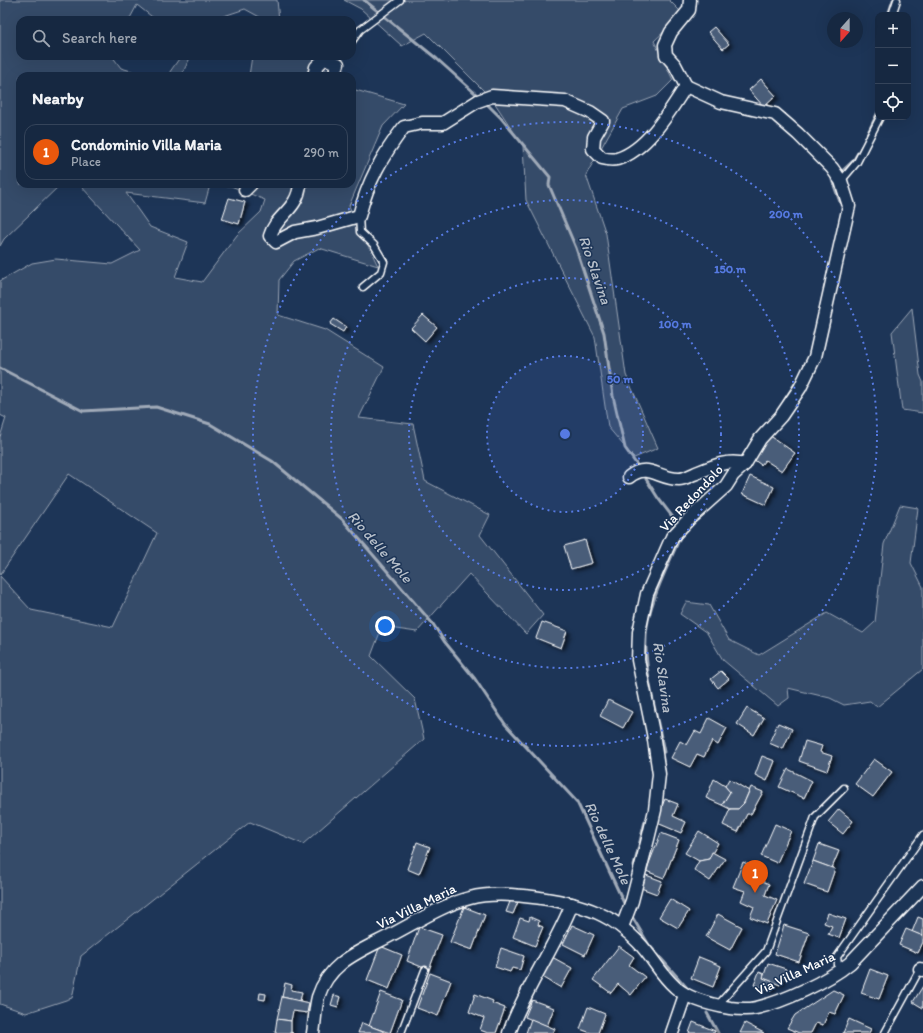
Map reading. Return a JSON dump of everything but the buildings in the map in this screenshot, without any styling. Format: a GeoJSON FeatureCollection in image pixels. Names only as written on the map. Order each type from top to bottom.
{"type":"FeatureCollection","features":[{"type":"Feature","properties":{"kind":"street"},"geometry":{"type":"LineString","coordinates":[[300,188],[291,209],[273,226],[270,236],[276,242],[295,232],[317,228],[359,216],[366,191],[376,168],[404,127],[422,123],[443,123],[478,101],[492,96],[565,101],[590,112],[603,121],[594,137],[593,149],[602,158],[617,159],[645,143],[686,86],[675,65],[666,55],[665,44],[671,32],[688,10],[690,0]]}},
{"type":"Feature","properties":{"kind":"street"},"geometry":{"type":"LineString","coordinates":[[315,72],[316,67],[323,60]]}},
{"type":"Feature","properties":{"kind":"street"},"geometry":{"type":"LineString","coordinates":[[336,72],[340,60]]}},
{"type":"Feature","properties":{"kind":"street","name":"Via Redondolo"},"geometry":{"type":"LineString","coordinates":[[622,927],[632,901],[648,839],[655,810],[659,774],[653,733],[638,660],[641,618],[650,588],[672,537],[689,519],[721,491],[733,475],[745,464],[760,439],[781,416],[800,388],[815,357],[849,206],[841,181],[832,168],[798,134],[775,114],[721,102],[686,86]]}},
{"type":"Feature","properties":{"kind":"street"},"geometry":{"type":"LineString","coordinates":[[629,477],[636,471],[643,469],[666,477],[680,479],[724,462],[745,464]]}},
{"type":"Feature","properties":{"kind":"street","name":"Via Villa Maria"},"geometry":{"type":"LineString","coordinates":[[313,1033],[318,999],[329,974],[359,950],[458,901],[485,895],[504,894],[572,904],[604,916],[622,927],[639,943],[672,984],[685,995],[718,1005],[741,1009],[754,1009],[778,1001],[839,972],[850,963],[923,886]]}},
{"type":"Feature","properties":{"kind":"street"},"geometry":{"type":"LineString","coordinates":[[509,1033],[519,1006],[563,926],[572,904]]}},
{"type":"Feature","properties":{"kind":"street"},"geometry":{"type":"LineString","coordinates":[[672,1033],[685,995]]}},
{"type":"Feature","properties":{"kind":"lane"},"geometry":{"type":"LineString","coordinates":[[356,36],[360,30],[400,0]]}},
{"type":"Feature","properties":{"kind":"lane"},"geometry":{"type":"LineString","coordinates":[[893,12],[897,0]]}},
{"type":"Feature","properties":{"kind":"lane"},"geometry":{"type":"LineString","coordinates":[[841,181],[857,162],[878,120]]}},
{"type":"Feature","properties":{"kind":"lane"},"geometry":{"type":"LineString","coordinates":[[359,216],[360,232],[374,245],[384,262],[382,272],[363,287]]}},
{"type":"Feature","properties":{"kind":"lane","name":"Via Villa Maria"},"geometry":{"type":"LineString","coordinates":[[718,1005],[766,952],[815,817],[844,788]]}},
{"type":"Feature","properties":{"kind":"lane"},"geometry":{"type":"LineString","coordinates":[[839,972],[838,957],[850,936],[923,835]]}},
{"type":"Feature","properties":{"kind":"lane"},"geometry":{"type":"LineString","coordinates":[[885,1033],[921,969]]}},
{"type":"Feature","properties":{"kind":"lane"},"geometry":{"type":"LineString","coordinates":[[401,1033],[424,970]]}},
{"type":"Feature","properties":{"kind":"shaded area"},"geometry":{"type":"Polygon","coordinates":[[[0,0],[277,0],[279,16],[258,16],[245,9],[224,16],[151,16],[137,5],[131,16],[16,16],[16,60],[115,60],[121,68],[135,72],[16,72],[16,188],[57,188],[4,239],[0,246],[0,0]]]}},
{"type":"Feature","properties":{"kind":"shaded area"},"geometry":{"type":"Polygon","coordinates":[[[344,0],[669,0],[683,14],[654,41],[673,80],[657,96],[623,109],[586,175],[606,234],[626,375],[658,448],[634,458],[608,427],[595,337],[526,200],[523,146],[492,99],[426,33],[402,46],[361,9],[344,0]]]}},
{"type":"Feature","properties":{"kind":"shaded area"},"geometry":{"type":"Polygon","coordinates":[[[178,60],[189,60],[183,72],[170,72],[178,60]]]}},
{"type":"Feature","properties":{"kind":"shaded area"},"geometry":{"type":"Polygon","coordinates":[[[251,60],[315,60],[329,72],[250,72],[251,60]]]}},
{"type":"Feature","properties":{"kind":"shaded area"},"geometry":{"type":"Polygon","coordinates":[[[356,90],[404,104],[383,126],[349,206],[378,266],[319,248],[294,261],[279,280],[278,315],[325,330],[384,367],[359,418],[413,424],[425,481],[490,515],[480,535],[543,615],[526,634],[469,574],[417,632],[382,627],[371,656],[415,699],[424,739],[303,844],[250,822],[81,956],[72,998],[26,1013],[0,1004],[0,576],[31,610],[113,627],[157,533],[69,474],[0,575],[0,437],[6,418],[0,415],[0,281],[32,263],[56,259],[112,264],[140,250],[83,188],[209,188],[205,203],[126,193],[150,227],[188,242],[175,277],[202,282],[237,235],[261,212],[265,200],[236,188],[356,188],[356,90]]]}},
{"type":"Feature","properties":{"kind":"shaded area"},"geometry":{"type":"Polygon","coordinates":[[[912,308],[920,375],[923,382],[923,413],[902,410],[892,332],[912,308]]]}},
{"type":"Feature","properties":{"kind":"shaded area"},"geometry":{"type":"Polygon","coordinates":[[[900,505],[918,508],[911,563],[923,587],[923,669],[877,707],[870,701],[844,705],[830,698],[788,688],[789,698],[778,706],[723,660],[707,633],[680,614],[686,602],[709,605],[729,640],[759,655],[827,613],[863,633],[875,622],[884,544],[900,505]]]}},
{"type":"Feature","properties":{"kind":"waterway","name":"Rio Slavina"},"geometry":{"type":"LineString","coordinates":[[364,0],[437,59],[476,94]]}},
{"type":"Feature","properties":{"kind":"waterway"},"geometry":{"type":"LineString","coordinates":[[889,12],[893,0]]}},
{"type":"Feature","properties":{"kind":"waterway","name":"Rio Slavina"},"geometry":{"type":"LineString","coordinates":[[487,104],[501,118],[550,177],[549,185],[576,248],[604,333],[613,396],[625,448],[637,465]]}},
{"type":"Feature","properties":{"kind":"waterway"},"geometry":{"type":"LineString","coordinates":[[865,139],[875,118]]}},
{"type":"Feature","properties":{"kind":"waterway"},"geometry":{"type":"LineString","coordinates":[[840,173],[853,161],[862,146]]}},
{"type":"Feature","properties":{"kind":"waterway"},"geometry":{"type":"LineString","coordinates":[[832,180],[843,210]]}},
{"type":"Feature","properties":{"kind":"waterway","name":"Rio delle Mole"},"geometry":{"type":"LineString","coordinates":[[0,368],[83,411],[156,407],[210,424],[272,461],[342,519],[433,624],[444,641],[475,679],[505,724],[577,802],[624,903]]}},
{"type":"Feature","properties":{"kind":"waterway"},"geometry":{"type":"LineString","coordinates":[[784,401],[799,377]]}},
{"type":"Feature","properties":{"kind":"waterway"},"geometry":{"type":"LineString","coordinates":[[743,456],[746,451]]}},
{"type":"Feature","properties":{"kind":"waterway","name":"Rio Slavina"},"geometry":{"type":"LineString","coordinates":[[646,479],[658,498],[678,524]]}},
{"type":"Feature","properties":{"kind":"waterway","name":"Rio Slavina"},"geometry":{"type":"LineString","coordinates":[[664,752],[649,679],[646,635],[650,610],[654,598],[680,537]]}},
{"type":"Feature","properties":{"kind":"waterway","name":"Rio Slavina"},"geometry":{"type":"LineString","coordinates":[[634,866],[645,821]]}},
{"type":"Feature","properties":{"kind":"waterway","name":"Rio delle Mole"},"geometry":{"type":"LineString","coordinates":[[631,915],[649,945],[688,989]]}},
{"type":"Feature","properties":{"kind":"waterway","name":"Rio delle Mole"},"geometry":{"type":"LineString","coordinates":[[707,1013],[718,1033]]}},
{"type":"Feature","properties":{"kind":"place","name":"Condominio Villa Maria"},"geometry":{"type":"Point","coordinates":[755,893]}}]}
